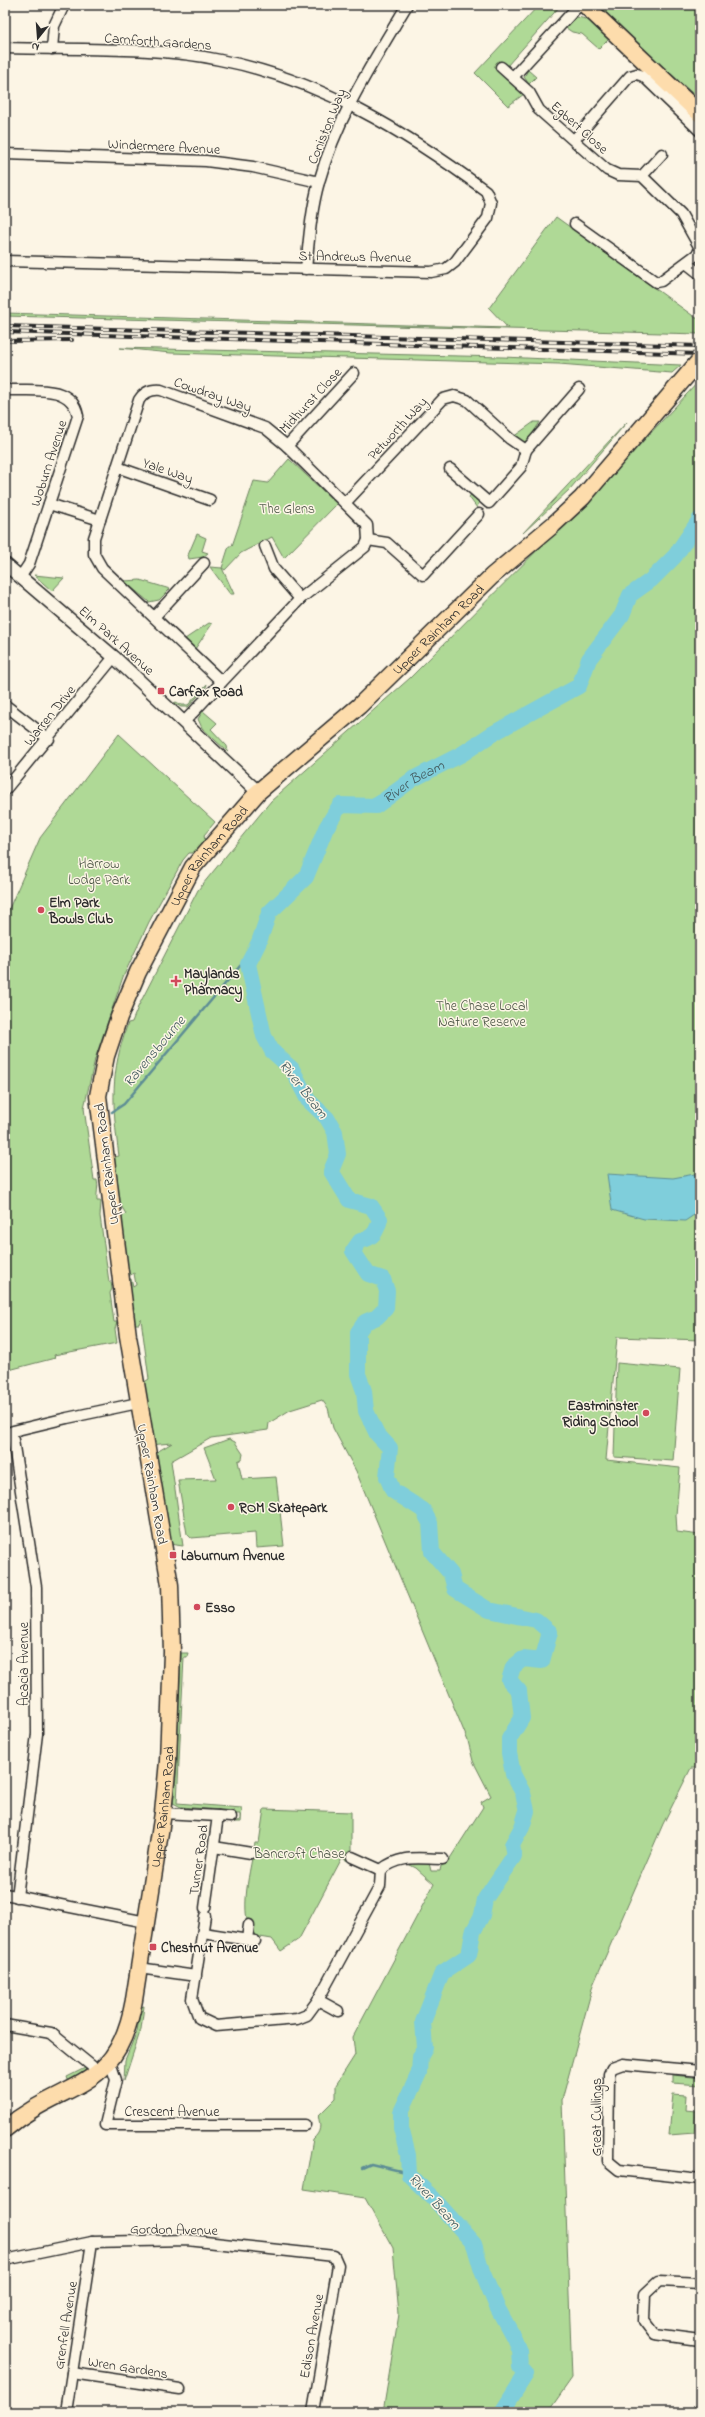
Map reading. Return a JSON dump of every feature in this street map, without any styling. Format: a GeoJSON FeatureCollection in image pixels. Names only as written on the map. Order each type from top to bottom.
{"type":"FeatureCollection","features":[{"type":"Feature","properties":{"kind":"main road"},"geometry":{"type":"LineString","coordinates":[[585,5],[700,114]]}},
{"type":"Feature","properties":{"kind":"main road","name":"Upper Rainham Road"},"geometry":{"type":"LineString","coordinates":[[5,2129],[29,2112],[99,2072],[110,2062],[122,2044],[129,2027],[163,1813],[172,1673],[170,1585],[138,1403],[128,1336],[98,1096],[106,1056],[131,988],[171,906],[193,867],[258,792],[359,706],[492,576],[554,524],[582,498],[700,360]]}},
{"type":"Feature","properties":{"kind":"street"},"geometry":{"type":"LineString","coordinates":[[52,49],[54,26],[64,5]]}},
{"type":"Feature","properties":{"kind":"street","name":"Coniston Way"},"geometry":{"type":"LineString","coordinates":[[306,269],[319,182],[332,143],[349,104],[407,5]]}},
{"type":"Feature","properties":{"kind":"street"},"geometry":{"type":"LineString","coordinates":[[513,77],[579,5]]}},
{"type":"Feature","properties":{"kind":"street","name":"Carnforth Gardens"},"geometry":{"type":"LineString","coordinates":[[5,48],[170,53],[218,59],[277,74],[349,104]]}},
{"type":"Feature","properties":{"kind":"street","name":"Egbert Close"},"geometry":{"type":"LineString","coordinates":[[501,67],[529,92],[539,110],[607,170],[618,175],[642,176]]}},
{"type":"Feature","properties":{"kind":"street"},"geometry":{"type":"LineString","coordinates":[[574,140],[630,76],[637,74],[643,76],[700,131]]}},
{"type":"Feature","properties":{"kind":"street","name":"St Andrews Avenue"},"geometry":{"type":"LineString","coordinates":[[5,261],[431,272],[446,269],[455,262],[488,218],[491,203],[486,191],[403,133],[349,104]]}},
{"type":"Feature","properties":{"kind":"street","name":"Windermere Avenue"},"geometry":{"type":"LineString","coordinates":[[5,154],[206,161],[253,167],[319,182]]}},
{"type":"Feature","properties":{"kind":"street"},"geometry":{"type":"LineString","coordinates":[[662,154],[642,176],[681,214],[700,248]]}},
{"type":"Feature","properties":{"kind":"street"},"geometry":{"type":"LineString","coordinates":[[575,224],[652,281],[661,281],[700,252]]}},
{"type":"Feature","properties":{"kind":"street"},"geometry":{"type":"LineString","coordinates":[[686,263],[700,274]]}},
{"type":"Feature","properties":{"kind":"street","name":"Midhurst Close"},"geometry":{"type":"LineString","coordinates":[[286,446],[354,373]]}},
{"type":"Feature","properties":{"kind":"street","name":"Woburn Avenue"},"geometry":{"type":"LineString","coordinates":[[5,390],[61,392],[71,399],[77,410],[78,416],[29,564],[21,576]]}},
{"type":"Feature","properties":{"kind":"street","name":"Cowdray Way"},"geometry":{"type":"LineString","coordinates":[[222,682],[102,568],[96,559],[93,543],[139,400],[145,393],[153,390],[161,390],[265,428],[286,446],[367,525],[368,540]]}},
{"type":"Feature","properties":{"kind":"street"},"geometry":{"type":"LineString","coordinates":[[450,469],[488,503],[521,467],[526,450],[579,390]]}},
{"type":"Feature","properties":{"kind":"street","name":"Petworth Way"},"geometry":{"type":"LineString","coordinates":[[345,503],[443,400],[454,396],[467,400],[510,439],[526,450]]}},
{"type":"Feature","properties":{"kind":"street","name":"Yale Way"},"geometry":{"type":"LineString","coordinates":[[117,467],[210,500]]}},
{"type":"Feature","properties":{"kind":"street"},"geometry":{"type":"LineString","coordinates":[[49,504],[100,520]]}},
{"type":"Feature","properties":{"kind":"street"},"geometry":{"type":"LineString","coordinates":[[184,722],[300,599],[355,556],[368,540],[387,543],[423,575],[479,514]]}},
{"type":"Feature","properties":{"kind":"street"},"geometry":{"type":"LineString","coordinates":[[265,546],[274,569],[300,599]]}},
{"type":"Feature","properties":{"kind":"street"},"geometry":{"type":"LineString","coordinates":[[154,617],[204,563]]}},
{"type":"Feature","properties":{"kind":"street","name":"Elm Park Avenue"},"geometry":{"type":"LineString","coordinates":[[5,564],[21,576],[114,657],[258,792]]}},
{"type":"Feature","properties":{"kind":"street","name":"Warren Drive"},"geometry":{"type":"LineString","coordinates":[[5,790],[49,739],[114,657]]}},
{"type":"Feature","properties":{"kind":"street"},"geometry":{"type":"LineString","coordinates":[[5,705],[49,739]]}},
{"type":"Feature","properties":{"kind":"street"},"geometry":{"type":"LineString","coordinates":[[7,1434],[67,1418],[138,1403]]}},
{"type":"Feature","properties":{"kind":"street","name":"Acacia Avenue"},"geometry":{"type":"LineString","coordinates":[[7,1434],[13,1440],[36,1587],[37,1734],[17,1897]]}},
{"type":"Feature","properties":{"kind":"street","name":"Turner Road"},"geometry":{"type":"LineString","coordinates":[[163,1813],[231,1817]]}},
{"type":"Feature","properties":{"kind":"street","name":"Turner Road"},"geometry":{"type":"LineString","coordinates":[[203,1933],[218,1816]]}},
{"type":"Feature","properties":{"kind":"street"},"geometry":{"type":"LineString","coordinates":[[214,1847],[251,1853]]}},
{"type":"Feature","properties":{"kind":"street"},"geometry":{"type":"LineString","coordinates":[[352,1857],[381,1870]]}},
{"type":"Feature","properties":{"kind":"street"},"geometry":{"type":"LineString","coordinates":[[249,1925],[251,1940],[203,1933],[192,1999],[199,2018],[206,2023],[216,2026],[297,2019],[307,2015],[318,2000],[380,1886],[381,1870],[391,1862],[404,1858],[443,1859]]}},
{"type":"Feature","properties":{"kind":"street"},"geometry":{"type":"LineString","coordinates":[[5,1894],[146,1922]]}},
{"type":"Feature","properties":{"kind":"street"},"geometry":{"type":"LineString","coordinates":[[139,1968],[196,1976]]}},
{"type":"Feature","properties":{"kind":"street"},"geometry":{"type":"LineString","coordinates":[[318,2000],[338,2010]]}},
{"type":"Feature","properties":{"kind":"street"},"geometry":{"type":"LineString","coordinates":[[5,2025],[51,2033],[99,2072]]}},
{"type":"Feature","properties":{"kind":"street","name":"Crescent Avenue"},"geometry":{"type":"LineString","coordinates":[[110,2062],[116,2080],[105,2125],[305,2125]]}},
{"type":"Feature","properties":{"kind":"street","name":"Great Cullings"},"geometry":{"type":"LineString","coordinates":[[700,2071],[623,2064],[612,2068],[609,2074],[608,2161],[619,2170],[700,2179]]}},
{"type":"Feature","properties":{"kind":"street","name":"Gordon Avenue"},"geometry":{"type":"LineString","coordinates":[[5,2260],[92,2242],[187,2240],[334,2256],[338,2265]]}},
{"type":"Feature","properties":{"kind":"street","name":"Grenfell Avenue"},"geometry":{"type":"LineString","coordinates":[[66,2412],[92,2242]]}},
{"type":"Feature","properties":{"kind":"street","name":"Edison Avenue"},"geometry":{"type":"LineString","coordinates":[[313,2412],[338,2265]]}},
{"type":"Feature","properties":{"kind":"street"},"geometry":{"type":"LineString","coordinates":[[700,2283],[659,2281],[645,2294],[644,2322],[654,2334],[700,2340]]}},
{"type":"Feature","properties":{"kind":"street","name":"Wren Gardens"},"geometry":{"type":"LineString","coordinates":[[72,2373],[180,2389]]}},
{"type":"Feature","properties":{"kind":"green space"},"geometry":{"type":"Polygon","coordinates":[[[539,5],[561,5],[507,66],[502,61],[497,67],[524,94],[508,106],[475,73],[539,5]]]}},
{"type":"Feature","properties":{"kind":"green space"},"geometry":{"type":"Polygon","coordinates":[[[594,5],[700,5],[700,100],[594,5]]]}},
{"type":"Feature","properties":{"kind":"green space"},"geometry":{"type":"Polygon","coordinates":[[[577,17],[591,22],[610,38],[599,49],[582,34],[572,32],[566,28],[577,17]]]}},
{"type":"Feature","properties":{"kind":"green space"},"geometry":{"type":"Polygon","coordinates":[[[528,70],[536,77],[529,84],[524,77],[528,70]]]}},
{"type":"Feature","properties":{"kind":"green space"},"geometry":{"type":"Polygon","coordinates":[[[556,217],[696,318],[700,318],[700,334],[5,316],[5,313],[508,328],[489,308],[556,217]]]}},
{"type":"Feature","properties":{"kind":"green space"},"geometry":{"type":"Polygon","coordinates":[[[119,348],[503,357],[681,365],[672,373],[559,364],[171,353],[119,348]]]}},
{"type":"Feature","properties":{"kind":"green space","name":"The Chase Local Nature Reserve"},"geometry":{"type":"Polygon","coordinates":[[[700,380],[700,1340],[617,1337],[606,1460],[680,1468],[676,1515],[677,1532],[700,1535],[700,1768],[691,1768],[663,1824],[593,1985],[562,2100],[572,2378],[548,2412],[383,2412],[399,2314],[393,2248],[365,2198],[304,2189],[313,2139],[318,2134],[320,2129],[318,2116],[336,2098],[336,2085],[355,2055],[353,2037],[434,1884],[416,1868],[406,1863],[429,1863],[431,1871],[440,1871],[441,1866],[447,1863],[483,1807],[481,1802],[491,1796],[473,1761],[468,1741],[356,1471],[333,1428],[328,1408],[322,1400],[290,1410],[269,1423],[268,1430],[211,1438],[171,1461],[183,1546],[169,1544],[155,1453],[172,1443],[149,1445],[140,1385],[149,1379],[141,1319],[139,1324],[134,1324],[127,1279],[131,1279],[133,1287],[136,1285],[134,1273],[125,1278],[123,1252],[125,1245],[122,1240],[119,1220],[126,1214],[119,1201],[115,1179],[114,1157],[119,1156],[114,1104],[115,1073],[122,1041],[128,1023],[132,1022],[138,1007],[198,890],[271,801],[410,678],[605,482],[700,380]]]}},
{"type":"Feature","properties":{"kind":"green space"},"geometry":{"type":"Polygon","coordinates":[[[534,422],[540,422],[528,441],[521,442],[513,437],[534,422]]]}},
{"type":"Feature","properties":{"kind":"green space"},"geometry":{"type":"Polygon","coordinates":[[[627,422],[570,489],[523,533],[627,422]]]}},
{"type":"Feature","properties":{"kind":"green space","name":"The Glens"},"geometry":{"type":"Polygon","coordinates":[[[289,459],[337,504],[284,558],[272,537],[241,553],[225,570],[222,568],[229,546],[232,546],[254,481],[268,483],[289,459]]]}},
{"type":"Feature","properties":{"kind":"green space"},"geometry":{"type":"Polygon","coordinates":[[[473,492],[479,501],[477,508],[469,497],[473,492]]]}},
{"type":"Feature","properties":{"kind":"green space"},"geometry":{"type":"Polygon","coordinates":[[[197,534],[206,538],[202,551],[208,553],[203,557],[189,559],[188,555],[197,534]]]}},
{"type":"Feature","properties":{"kind":"green space"},"geometry":{"type":"Polygon","coordinates":[[[210,567],[222,568],[234,594],[230,594],[210,567]]]}},
{"type":"Feature","properties":{"kind":"green space"},"geometry":{"type":"Polygon","coordinates":[[[34,575],[64,578],[52,591],[34,575]]]}},
{"type":"Feature","properties":{"kind":"green space"},"geometry":{"type":"Polygon","coordinates":[[[140,580],[170,589],[159,600],[149,602],[124,581],[140,580]]]}},
{"type":"Feature","properties":{"kind":"green space"},"geometry":{"type":"Polygon","coordinates":[[[209,623],[212,624],[195,649],[185,639],[209,623]]]}},
{"type":"Feature","properties":{"kind":"green space"},"geometry":{"type":"Polygon","coordinates":[[[207,684],[188,707],[181,707],[174,703],[176,702],[182,705],[188,705],[207,684]]]}},
{"type":"Feature","properties":{"kind":"green space"},"geometry":{"type":"Polygon","coordinates":[[[203,711],[217,723],[211,729],[227,746],[228,752],[202,728],[198,719],[203,711]]]}},
{"type":"Feature","properties":{"kind":"green space","name":"Harrow Lodge Park"},"geometry":{"type":"Polygon","coordinates":[[[119,734],[215,822],[204,835],[205,841],[198,853],[189,853],[183,860],[149,922],[123,977],[95,1059],[84,1108],[94,1180],[97,1180],[98,1183],[97,1201],[101,1201],[100,1216],[109,1282],[111,1282],[112,1289],[110,1293],[114,1322],[117,1322],[115,1329],[117,1343],[54,1355],[55,1358],[5,1371],[5,918],[40,838],[119,734]]]}},
{"type":"Feature","properties":{"kind":"green space","name":"Eastminster Riding School"},"geometry":{"type":"Polygon","coordinates":[[[617,1363],[680,1369],[673,1461],[614,1457],[617,1363]]]}},
{"type":"Feature","properties":{"kind":"green space","name":"ROM Skatepark"},"geometry":{"type":"Polygon","coordinates":[[[229,1439],[235,1442],[243,1454],[242,1459],[238,1461],[242,1479],[276,1477],[284,1546],[256,1548],[255,1533],[191,1538],[187,1534],[178,1480],[216,1479],[204,1448],[229,1439]]]}},
{"type":"Feature","properties":{"kind":"green space"},"geometry":{"type":"Polygon","coordinates":[[[181,1653],[188,1653],[187,1657],[184,1657],[177,1803],[242,1808],[241,1822],[234,1822],[240,1820],[240,1814],[234,1814],[234,1811],[181,1807],[173,1803],[176,1776],[181,1653]]]}},
{"type":"Feature","properties":{"kind":"green space","name":"Bancroft Chase"},"geometry":{"type":"Polygon","coordinates":[[[264,1809],[351,1812],[351,1855],[348,1861],[342,1858],[299,1939],[281,1951],[272,1939],[254,1936],[249,1927],[246,1916],[248,1878],[255,1843],[259,1843],[264,1809]]]}},
{"type":"Feature","properties":{"kind":"green space"},"geometry":{"type":"Polygon","coordinates":[[[144,2006],[141,2029],[124,2081],[125,2060],[137,2031],[141,2007],[144,2006]]]}},
{"type":"Feature","properties":{"kind":"green space"},"geometry":{"type":"Polygon","coordinates":[[[85,2068],[86,2071],[70,2085],[67,2077],[85,2068]]]}},
{"type":"Feature","properties":{"kind":"green space"},"geometry":{"type":"Polygon","coordinates":[[[673,2075],[700,2078],[700,2085],[673,2083],[673,2075]]]}},
{"type":"Feature","properties":{"kind":"green space"},"geometry":{"type":"Polygon","coordinates":[[[673,2094],[686,2095],[685,2110],[696,2111],[694,2133],[669,2135],[673,2094]]]}},
{"type":"Feature","properties":{"kind":"green space"},"geometry":{"type":"Polygon","coordinates":[[[697,2098],[700,2098],[700,2111],[696,2111],[697,2098]]]}},
{"type":"Feature","properties":{"kind":"water"},"geometry":{"type":"Polygon","coordinates":[[[700,1173],[700,1211],[685,1221],[644,1219],[612,1210],[607,1174],[673,1178],[700,1173]]]}},
{"type":"Feature","properties":{"kind":"waterway","name":"River Beam"},"geometry":{"type":"LineString","coordinates":[[502,2412],[526,2374],[520,2367],[519,2350],[497,2307],[482,2271],[474,2244],[433,2198],[409,2175],[408,2155],[401,2128],[401,2112],[419,2073],[420,2057],[425,2048],[423,2022],[442,1973],[469,1955],[473,1932],[482,1915],[485,1899],[514,1856],[512,1845],[522,1827],[527,1811],[523,1793],[513,1774],[509,1753],[509,1739],[522,1718],[519,1691],[509,1680],[513,1667],[523,1659],[542,1661],[550,1632],[536,1620],[489,1610],[455,1589],[451,1574],[432,1552],[430,1523],[423,1510],[393,1491],[387,1477],[390,1448],[377,1434],[366,1411],[364,1391],[358,1374],[358,1332],[365,1322],[377,1317],[386,1308],[387,1291],[383,1279],[368,1274],[353,1251],[360,1241],[374,1234],[380,1219],[371,1206],[349,1200],[331,1171],[338,1154],[335,1132],[327,1118],[308,1100],[292,1069],[272,1051],[264,1036],[248,964],[259,942],[269,913],[306,877],[326,828],[340,805],[376,806],[413,779],[462,754],[492,734],[579,686],[589,659],[622,615],[630,595],[651,580],[675,556],[700,519]]}},
{"type":"Feature","properties":{"kind":"waterway","name":"Ravensbourne"},"geometry":{"type":"LineString","coordinates":[[112,1112],[124,1104],[256,947]]}},
{"type":"Feature","properties":{"kind":"waterway"},"geometry":{"type":"LineString","coordinates":[[362,2168],[371,2164],[409,2173]]}},
{"type":"Feature","properties":{"kind":"railway"},"geometry":{"type":"LineString","coordinates":[[5,326],[700,346]]}},
{"type":"Feature","properties":{"kind":"railway"},"geometry":{"type":"LineString","coordinates":[[5,332],[700,354]]}},
{"type":"Feature","properties":{"kind":"railway"},"geometry":{"type":"LineString","coordinates":[[5,341],[72,340]]}},
{"type":"Feature","properties":{"kind":"place","name":"Carfax Road"},"geometry":{"type":"Point","coordinates":[161,691]}},
{"type":"Feature","properties":{"kind":"place","name":"Elm Park Bowls Club"},"geometry":{"type":"Point","coordinates":[41,910]}},
{"type":"Feature","properties":{"kind":"place","name":"Maylands Pharmacy"},"geometry":{"type":"Point","coordinates":[176,981]}},
{"type":"Feature","properties":{"kind":"place","name":"Eastminster Riding School"},"geometry":{"type":"Point","coordinates":[646,1413]}},
{"type":"Feature","properties":{"kind":"place","name":"ROM Skatepark"},"geometry":{"type":"Point","coordinates":[231,1507]}},
{"type":"Feature","properties":{"kind":"place","name":"Laburnum Avenue"},"geometry":{"type":"Point","coordinates":[173,1555]}},
{"type":"Feature","properties":{"kind":"place","name":"Esso"},"geometry":{"type":"Point","coordinates":[197,1607]}},
{"type":"Feature","properties":{"kind":"place","name":"Chestnut Avenue"},"geometry":{"type":"Point","coordinates":[153,1947]}}]}
